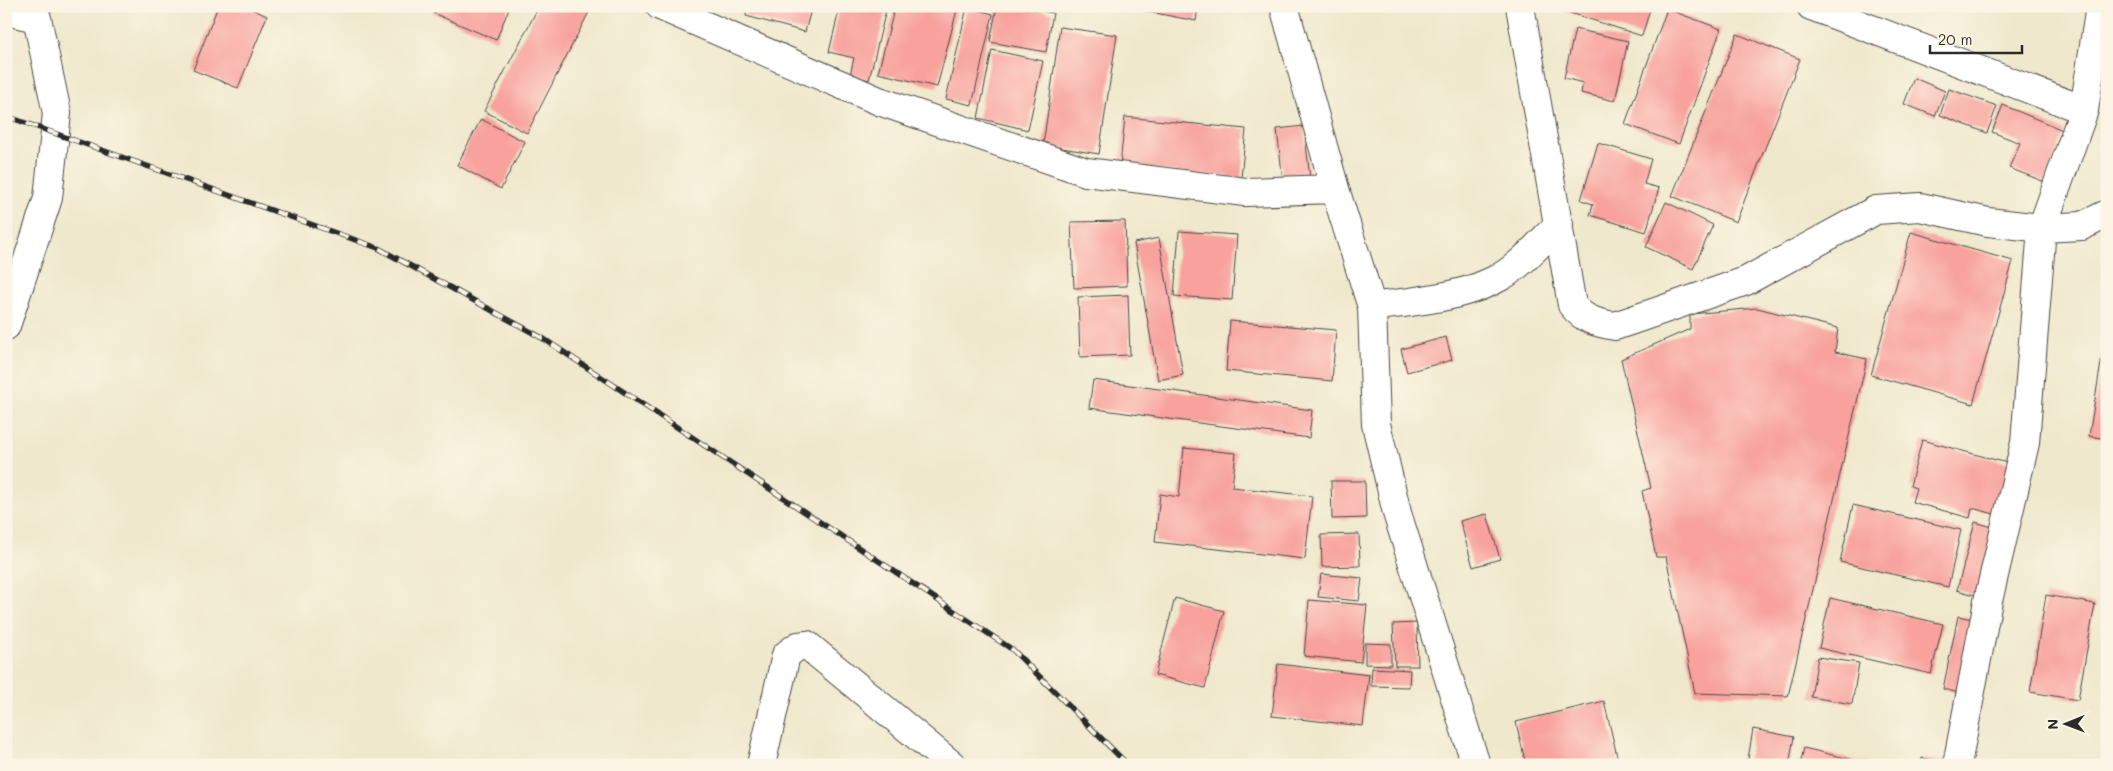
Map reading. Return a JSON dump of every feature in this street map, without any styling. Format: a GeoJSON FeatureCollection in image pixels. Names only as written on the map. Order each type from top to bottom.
{"type":"FeatureCollection","features":[{"type":"Feature","properties":{"kind":"street"},"geometry":{"type":"LineString","coordinates":[[660,6],[879,101],[1086,172],[1244,192],[1335,189]]}},
{"type":"Feature","properties":{"kind":"street"},"geometry":{"type":"LineString","coordinates":[[1284,6],[1335,189],[1372,307],[1376,424],[1397,513],[1476,765]]}},
{"type":"Feature","properties":{"kind":"street"},"geometry":{"type":"LineString","coordinates":[[1520,6],[1572,305],[1580,315],[1596,323],[1616,326],[1746,282],[1876,210],[1920,207],[1988,222],[2042,228],[2082,226],[2107,214]]}},
{"type":"Feature","properties":{"kind":"street"},"geometry":{"type":"LineString","coordinates":[[1811,6],[2084,110]]}},
{"type":"Feature","properties":{"kind":"street"},"geometry":{"type":"LineString","coordinates":[[1957,765],[1988,601],[2025,443],[2042,228],[2084,110],[2100,6]]}},
{"type":"Feature","properties":{"kind":"street"},"geometry":{"type":"LineString","coordinates":[[6,11],[37,18],[57,113],[48,198],[6,326]]}},
{"type":"Feature","properties":{"kind":"street"},"geometry":{"type":"LineString","coordinates":[[1372,307],[1471,290],[1502,276],[1527,256],[1559,224]]}},
{"type":"Feature","properties":{"kind":"street"},"geometry":{"type":"LineString","coordinates":[[761,765],[786,655],[798,646],[807,645],[952,765]]}},
{"type":"Feature","properties":{"kind":"building"},"geometry":{"type":"Polygon","coordinates":[[[218,6],[245,6],[267,16],[238,88],[193,70],[218,6]]]}},
{"type":"Feature","properties":{"kind":"building"},"geometry":{"type":"Polygon","coordinates":[[[436,6],[510,6],[496,40],[433,13],[436,6]]]}},
{"type":"Feature","properties":{"kind":"building"},"geometry":{"type":"Polygon","coordinates":[[[539,6],[579,6],[589,12],[527,133],[484,111],[539,6]]]}},
{"type":"Feature","properties":{"kind":"building"},"geometry":{"type":"Polygon","coordinates":[[[748,6],[812,6],[805,32],[746,16],[748,6]]]}},
{"type":"Feature","properties":{"kind":"building"},"geometry":{"type":"Polygon","coordinates":[[[840,6],[887,6],[869,80],[850,75],[854,58],[829,52],[840,6]]]}},
{"type":"Feature","properties":{"kind":"building"},"geometry":{"type":"Polygon","coordinates":[[[895,6],[958,6],[937,87],[878,73],[895,6]]]}},
{"type":"Feature","properties":{"kind":"building"},"geometry":{"type":"Polygon","coordinates":[[[997,6],[1016,6],[1053,13],[1046,52],[990,42],[997,6]]]}},
{"type":"Feature","properties":{"kind":"building"},"geometry":{"type":"Polygon","coordinates":[[[1141,6],[1198,6],[1196,21],[1140,10],[1141,6]]]}},
{"type":"Feature","properties":{"kind":"building"},"geometry":{"type":"Polygon","coordinates":[[[1555,6],[1651,6],[1642,36],[1555,8],[1555,6]]]}},
{"type":"Feature","properties":{"kind":"building"},"geometry":{"type":"Polygon","coordinates":[[[967,7],[993,14],[972,105],[946,99],[967,7]]]}},
{"type":"Feature","properties":{"kind":"building"},"geometry":{"type":"Polygon","coordinates":[[[1667,9],[1721,29],[1679,144],[1625,124],[1667,9]]]}},
{"type":"Feature","properties":{"kind":"building"},"geometry":{"type":"Polygon","coordinates":[[[1060,27],[1117,35],[1099,154],[1043,145],[1060,27]]]}},
{"type":"Feature","properties":{"kind":"building"},"geometry":{"type":"Polygon","coordinates":[[[1575,29],[1628,41],[1615,101],[1581,93],[1583,83],[1564,78],[1575,29]]]}},
{"type":"Feature","properties":{"kind":"building"},"geometry":{"type":"Polygon","coordinates":[[[1737,34],[1800,59],[1736,222],[1672,196],[1737,34]]]}},
{"type":"Feature","properties":{"kind":"building"},"geometry":{"type":"Polygon","coordinates":[[[992,50],[1043,61],[1028,130],[978,118],[992,50]]]}},
{"type":"Feature","properties":{"kind":"building"},"geometry":{"type":"Polygon","coordinates":[[[1914,78],[1945,91],[1935,116],[1904,104],[1914,78]]]}},
{"type":"Feature","properties":{"kind":"building"},"geometry":{"type":"Polygon","coordinates":[[[1949,89],[1997,106],[1987,133],[1940,115],[1949,89]]]}},
{"type":"Feature","properties":{"kind":"building"},"geometry":{"type":"Polygon","coordinates":[[[2003,105],[2065,131],[2045,182],[2009,168],[2020,143],[1992,132],[2003,105]]]}},
{"type":"Feature","properties":{"kind":"building"},"geometry":{"type":"Polygon","coordinates":[[[1125,117],[1246,129],[1241,178],[1120,166],[1125,117]]]}},
{"type":"Feature","properties":{"kind":"building"},"geometry":{"type":"Polygon","coordinates":[[[481,119],[525,142],[501,189],[457,165],[481,119]]]}},
{"type":"Feature","properties":{"kind":"building"},"geometry":{"type":"Polygon","coordinates":[[[1304,126],[1310,179],[1283,182],[1277,129],[1304,126]]]}},
{"type":"Feature","properties":{"kind":"building"},"geometry":{"type":"Polygon","coordinates":[[[1598,143],[1651,159],[1644,184],[1659,188],[1646,232],[1590,215],[1593,204],[1581,200],[1598,143]]]}},
{"type":"Feature","properties":{"kind":"building"},"geometry":{"type":"Polygon","coordinates":[[[1666,202],[1713,225],[1693,269],[1646,247],[1666,202]]]}},
{"type":"Feature","properties":{"kind":"building"},"geometry":{"type":"Polygon","coordinates":[[[1125,221],[1127,286],[1074,288],[1071,222],[1125,221]]]}},
{"type":"Feature","properties":{"kind":"building"},"geometry":{"type":"Polygon","coordinates":[[[1179,231],[1237,235],[1232,300],[1174,296],[1179,231]]]}},
{"type":"Feature","properties":{"kind":"building"},"geometry":{"type":"Polygon","coordinates":[[[1911,232],[2013,261],[1973,404],[1871,375],[1911,232]]]}},
{"type":"Feature","properties":{"kind":"building"},"geometry":{"type":"Polygon","coordinates":[[[1159,238],[1183,375],[1158,380],[1134,243],[1159,238]]]}},
{"type":"Feature","properties":{"kind":"building"},"geometry":{"type":"Polygon","coordinates":[[[1128,295],[1130,355],[1080,357],[1078,297],[1128,295]]]}},
{"type":"Feature","properties":{"kind":"building"},"geometry":{"type":"Polygon","coordinates":[[[1757,308],[1838,328],[1835,352],[1867,359],[1788,696],[1695,693],[1666,557],[1656,557],[1642,491],[1651,488],[1621,359],[1690,329],[1690,314],[1757,308]]]}},
{"type":"Feature","properties":{"kind":"building"},"geometry":{"type":"Polygon","coordinates":[[[1230,321],[1336,330],[1332,381],[1226,371],[1230,321]]]}},
{"type":"Feature","properties":{"kind":"building"},"geometry":{"type":"Polygon","coordinates":[[[2107,332],[2107,439],[2089,436],[2107,332]]]}},
{"type":"Feature","properties":{"kind":"building"},"geometry":{"type":"Polygon","coordinates":[[[1446,337],[1452,360],[1407,372],[1401,349],[1446,337]]]}},
{"type":"Feature","properties":{"kind":"building"},"geometry":{"type":"Polygon","coordinates":[[[1093,380],[1312,410],[1309,438],[1089,408],[1093,380]]]}},
{"type":"Feature","properties":{"kind":"building"},"geometry":{"type":"Polygon","coordinates":[[[1922,440],[2011,464],[1998,515],[1972,508],[1970,518],[1912,502],[1916,488],[1910,486],[1922,440]]]}},
{"type":"Feature","properties":{"kind":"building"},"geometry":{"type":"Polygon","coordinates":[[[1184,448],[1236,453],[1232,487],[1312,496],[1305,559],[1155,542],[1160,494],[1179,497],[1184,448]]]}},
{"type":"Feature","properties":{"kind":"building"},"geometry":{"type":"Polygon","coordinates":[[[1331,481],[1365,481],[1366,518],[1332,519],[1331,481]]]}},
{"type":"Feature","properties":{"kind":"building"},"geometry":{"type":"Polygon","coordinates":[[[1853,505],[1961,530],[1948,587],[1840,562],[1853,505]]]}},
{"type":"Feature","properties":{"kind":"building"},"geometry":{"type":"Polygon","coordinates":[[[1487,514],[1500,559],[1473,567],[1460,521],[1487,514]]]}},
{"type":"Feature","properties":{"kind":"building"},"geometry":{"type":"Polygon","coordinates":[[[1975,522],[1996,528],[1978,596],[1957,590],[1975,522]]]}},
{"type":"Feature","properties":{"kind":"building"},"geometry":{"type":"Polygon","coordinates":[[[1359,534],[1360,566],[1322,567],[1321,535],[1359,534]]]}},
{"type":"Feature","properties":{"kind":"building"},"geometry":{"type":"Polygon","coordinates":[[[1321,574],[1362,578],[1359,601],[1318,597],[1321,574]]]}},
{"type":"Feature","properties":{"kind":"building"},"geometry":{"type":"Polygon","coordinates":[[[2046,595],[2095,604],[2078,700],[2030,692],[2046,595]]]}},
{"type":"Feature","properties":{"kind":"building"},"geometry":{"type":"Polygon","coordinates":[[[1175,598],[1224,611],[1205,688],[1155,675],[1175,598]]]}},
{"type":"Feature","properties":{"kind":"building"},"geometry":{"type":"Polygon","coordinates":[[[1830,598],[1943,624],[1931,674],[1819,648],[1830,598]]]}},
{"type":"Feature","properties":{"kind":"building"},"geometry":{"type":"Polygon","coordinates":[[[1309,600],[1367,605],[1361,662],[1304,656],[1309,600]]]}},
{"type":"Feature","properties":{"kind":"building"},"geometry":{"type":"Polygon","coordinates":[[[1958,616],[1977,620],[1963,694],[1943,689],[1958,616]]]}},
{"type":"Feature","properties":{"kind":"building"},"geometry":{"type":"Polygon","coordinates":[[[1417,623],[1418,666],[1395,666],[1393,624],[1417,623]]]}},
{"type":"Feature","properties":{"kind":"building"},"geometry":{"type":"Polygon","coordinates":[[[1365,643],[1391,644],[1391,665],[1365,664],[1365,643]]]}},
{"type":"Feature","properties":{"kind":"building"},"geometry":{"type":"Polygon","coordinates":[[[1818,657],[1859,663],[1852,704],[1811,697],[1818,657]]]}},
{"type":"Feature","properties":{"kind":"building"},"geometry":{"type":"Polygon","coordinates":[[[1278,664],[1369,675],[1363,726],[1272,716],[1278,664]]]}},
{"type":"Feature","properties":{"kind":"building"},"geometry":{"type":"Polygon","coordinates":[[[1372,668],[1410,670],[1409,687],[1371,686],[1372,668]]]}},
{"type":"Feature","properties":{"kind":"building"},"geometry":{"type":"Polygon","coordinates":[[[1604,701],[1618,760],[1597,765],[1526,765],[1516,722],[1604,701]]]}},
{"type":"Feature","properties":{"kind":"building"},"geometry":{"type":"Polygon","coordinates":[[[1753,729],[1794,737],[1789,765],[1747,765],[1753,729]]]}},
{"type":"Feature","properties":{"kind":"building"},"geometry":{"type":"Polygon","coordinates":[[[1804,748],[1870,764],[1800,765],[1804,748]]]}},
{"type":"Feature","properties":{"kind":"building"},"geometry":{"type":"Polygon","coordinates":[[[1922,758],[1953,764],[1953,765],[1921,765],[1922,758]]]}},
{"type":"Feature","properties":{"kind":"railway"},"geometry":{"type":"LineString","coordinates":[[6,116],[378,248],[544,339],[1013,650],[1128,765]]}}]}
